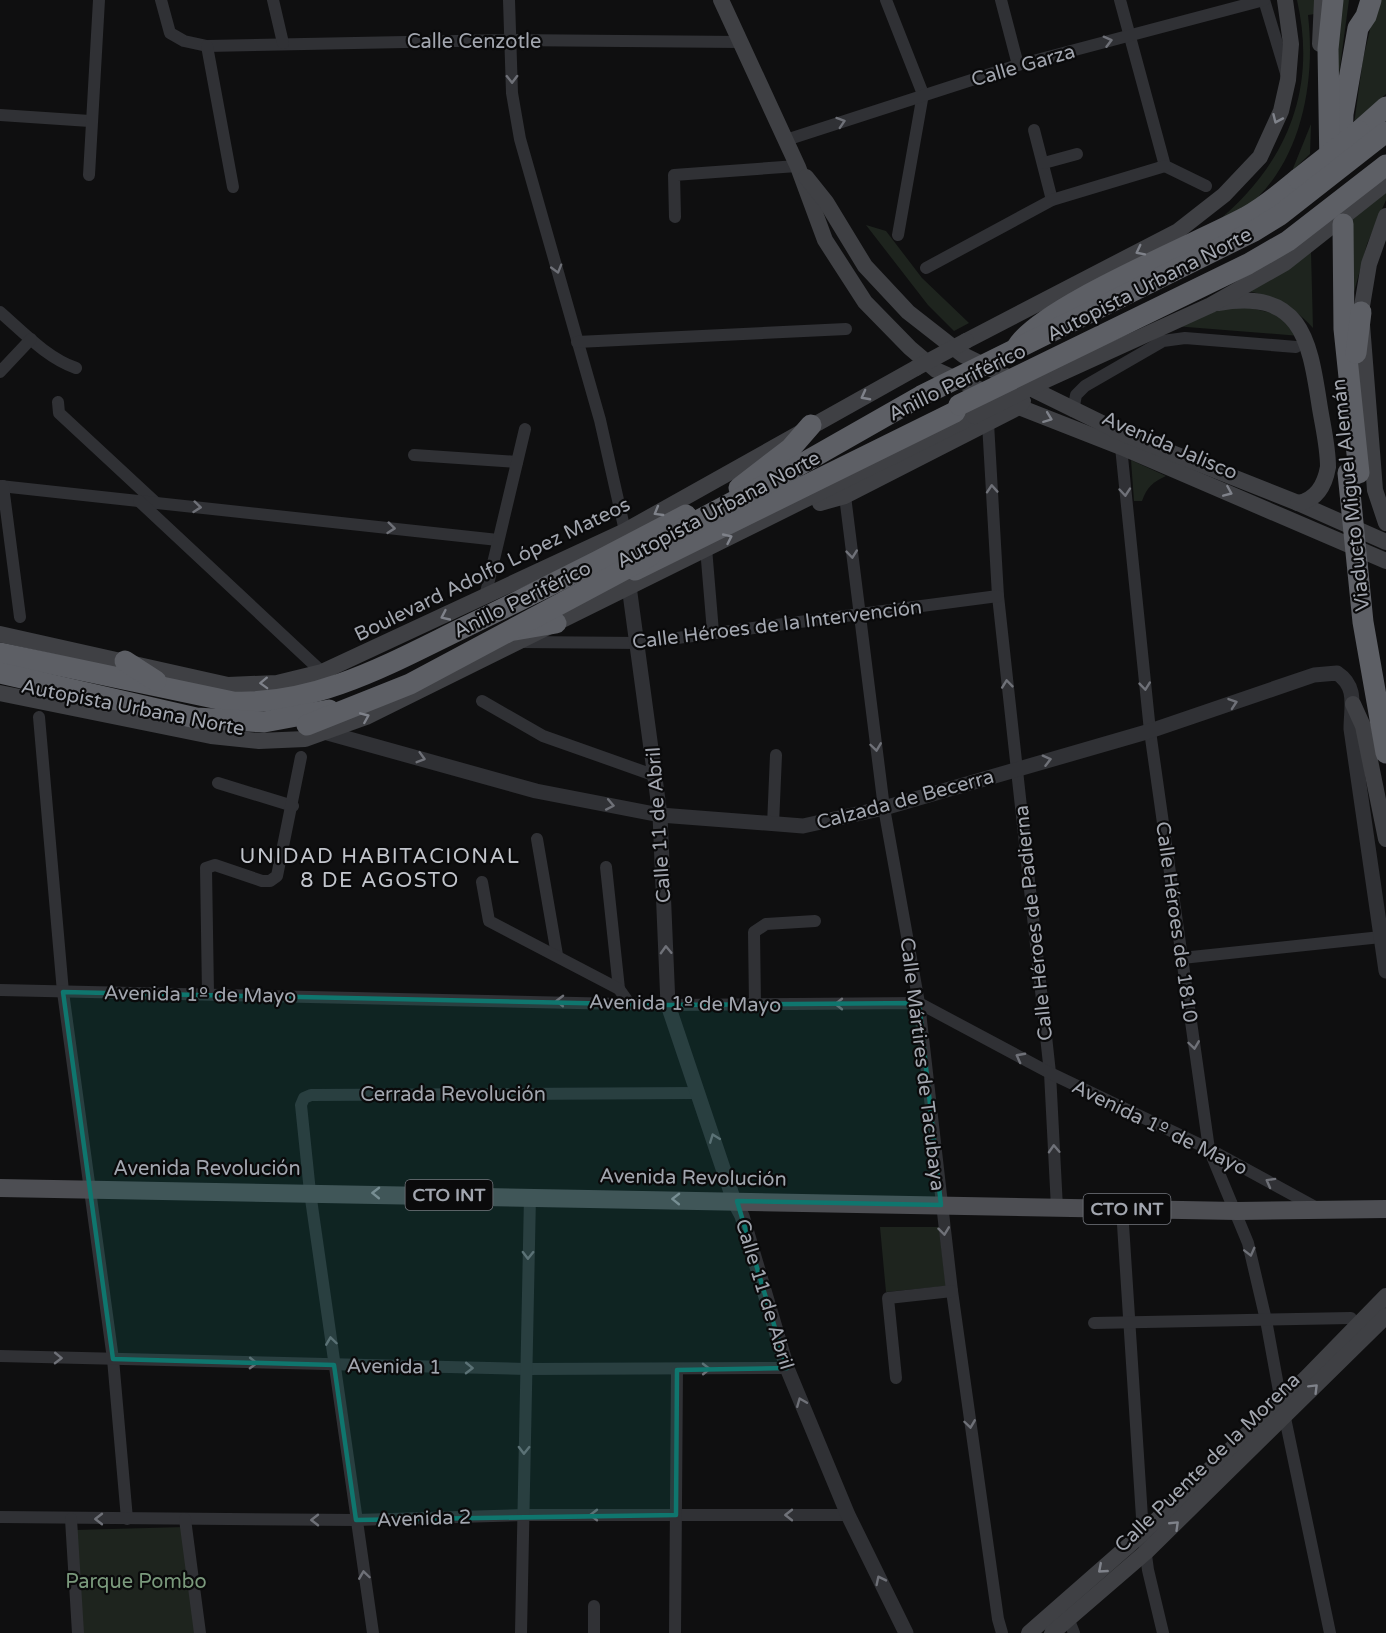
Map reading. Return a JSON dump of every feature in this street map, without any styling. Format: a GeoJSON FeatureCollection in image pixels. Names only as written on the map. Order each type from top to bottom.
{"type":"FeatureCollection","features":[{"type":"Feature","properties":{"kind":"highway"},"geometry":{"type":"LineString","coordinates":[[1333,0],[1328,49],[1328,91],[1336,162],[1358,28],[1366,16],[1371,0]]}},
{"type":"Feature","properties":{"kind":"highway"},"geometry":{"type":"LineString","coordinates":[[1008,356],[1027,334],[1054,314],[1193,241],[1249,216],[1359,131],[1386,106]]}},
{"type":"Feature","properties":{"kind":"highway","name":"Autopista Urbana Norte"},"geometry":{"type":"LineString","coordinates":[[0,662],[145,697],[214,708],[263,712],[313,704],[408,666],[575,585],[764,486],[921,396],[1254,231],[1280,215],[1386,132]]}},
{"type":"Feature","properties":{"kind":"highway","name":"Anillo Periférico"},"geometry":{"type":"LineString","coordinates":[[0,653],[233,702],[262,703],[319,692],[368,674],[548,587],[739,488],[938,380],[1008,356],[1093,319],[1249,241],[1288,216],[1386,140]]}},
{"type":"Feature","properties":{"kind":"highway","name":"Autopista Urbana Norte"},"geometry":{"type":"LineString","coordinates":[[0,681],[41,687],[181,720],[256,732],[307,725],[410,684],[720,519],[1248,264],[1288,241],[1386,165]]}},
{"type":"Feature","properties":{"kind":"highway","name":"Anillo Periférico"},"geometry":{"type":"LineString","coordinates":[[0,673],[196,718],[264,722],[325,712],[517,636],[972,417],[1035,380],[1270,259],[1386,173]]}},
{"type":"Feature","properties":{"kind":"highway","name":"Viaducto Miguel Alemán"},"geometry":{"type":"LineString","coordinates":[[1386,687],[1374,618],[1353,473],[1333,323],[1337,229],[1352,413],[1353,473],[1364,622],[1386,753]]}},
{"type":"Feature","properties":{"kind":"highway"},"geometry":{"type":"LineString","coordinates":[[1352,413],[1361,312]]}},
{"type":"Feature","properties":{"kind":"highway"},"geometry":{"type":"LineString","coordinates":[[739,488],[791,448],[811,425]]}},
{"type":"Feature","properties":{"kind":"highway"},"geometry":{"type":"LineString","coordinates":[[517,636],[556,623]]}},
{"type":"Feature","properties":{"kind":"highway"},"geometry":{"type":"LineString","coordinates":[[125,661],[169,689]]}},
{"type":"Feature","properties":{"kind":"main road"},"geometry":{"type":"LineString","coordinates":[[721,0],[797,166]]}},
{"type":"Feature","properties":{"kind":"main road","name":"Boulevard Adolfo López Mateos"},"geometry":{"type":"LineString","coordinates":[[0,634],[228,685],[277,683],[322,672],[624,531],[916,368],[964,348],[1178,231],[1224,195],[1260,157],[1281,111],[1288,80],[1291,44],[1285,0]]}},
{"type":"Feature","properties":{"kind":"main road"},"geometry":{"type":"LineString","coordinates":[[1322,0],[1320,44],[1328,91]]}},
{"type":"Feature","properties":{"kind":"main road"},"geometry":{"type":"LineString","coordinates":[[1358,28],[1362,0]]}},
{"type":"Feature","properties":{"kind":"main road","name":"Avenida Jalisco"},"geometry":{"type":"LineString","coordinates":[[797,166],[826,202],[864,266],[908,312],[964,348],[1035,380],[1073,411],[1123,440],[1386,561]]}},
{"type":"Feature","properties":{"kind":"main road","name":"Avenida Jalisco"},"geometry":{"type":"LineString","coordinates":[[797,166],[825,240],[848,279],[886,327],[938,380],[1123,440],[1298,503],[1386,542]]}},
{"type":"Feature","properties":{"kind":"main road"},"geometry":{"type":"LineString","coordinates":[[556,623],[972,417],[1019,407],[1035,380],[1211,305],[1300,253],[1386,183]]}},
{"type":"Feature","properties":{"kind":"main road","name":"Viaducto Miguel Alemán"},"geometry":{"type":"LineString","coordinates":[[1386,216],[1369,264],[1361,312],[1375,490],[1386,523]]}},
{"type":"Feature","properties":{"kind":"main road"},"geometry":{"type":"LineString","coordinates":[[1211,305],[1242,302],[1275,307],[1293,319],[1305,336],[1313,363],[1328,467],[1325,480],[1316,494],[1309,500],[1298,503]]}},
{"type":"Feature","properties":{"kind":"main road"},"geometry":{"type":"LineString","coordinates":[[762,522],[845,495],[972,417]]}},
{"type":"Feature","properties":{"kind":"main road"},"geometry":{"type":"LineString","coordinates":[[0,693],[211,736],[259,741],[305,739],[366,717],[517,636]]}},
{"type":"Feature","properties":{"kind":"main road"},"geometry":{"type":"LineString","coordinates":[[1353,705],[1363,726],[1386,839]]}},
{"type":"Feature","properties":{"kind":"main road","name":"Avenida Revolución"},"geometry":{"type":"LineString","coordinates":[[0,1188],[310,1191],[1237,1211],[1386,1209]]}},
{"type":"Feature","properties":{"kind":"main road","name":"Calle Puente de la Morena"},"geometry":{"type":"LineString","coordinates":[[1306,1377],[1315,1357],[1386,1282]]}},
{"type":"Feature","properties":{"kind":"main road","name":"Calle Puente de la Morena"},"geometry":{"type":"LineString","coordinates":[[1053,1633],[1071,1626],[1146,1552],[1283,1410],[1306,1377],[1386,1296]]}},
{"type":"Feature","properties":{"kind":"main road","name":"Calle Puente de la Morena"},"geometry":{"type":"LineString","coordinates":[[1029,1633],[1283,1410],[1386,1316]]}},
{"type":"Feature","properties":{"kind":"street"},"geometry":{"type":"LineString","coordinates":[[89,175],[90,121],[99,0]]}},
{"type":"Feature","properties":{"kind":"street","name":"Calle Cenzotle"},"geometry":{"type":"LineString","coordinates":[[161,0],[170,33],[184,41],[207,46],[511,40],[740,42]]}},
{"type":"Feature","properties":{"kind":"street"},"geometry":{"type":"LineString","coordinates":[[273,0],[283,43]]}},
{"type":"Feature","properties":{"kind":"street"},"geometry":{"type":"LineString","coordinates":[[508,0],[512,93],[520,139],[598,415],[624,531]]}},
{"type":"Feature","properties":{"kind":"street"},"geometry":{"type":"LineString","coordinates":[[886,0],[923,94],[898,235]]}},
{"type":"Feature","properties":{"kind":"street"},"geometry":{"type":"LineString","coordinates":[[1001,0],[1018,65]]}},
{"type":"Feature","properties":{"kind":"street"},"geometry":{"type":"LineString","coordinates":[[1120,0],[1165,166]]}},
{"type":"Feature","properties":{"kind":"street"},"geometry":{"type":"LineString","coordinates":[[1264,0],[1288,80]]}},
{"type":"Feature","properties":{"kind":"street","name":"Calle Garza"},"geometry":{"type":"LineString","coordinates":[[786,140],[1018,65],[1264,0]]}},
{"type":"Feature","properties":{"kind":"street"},"geometry":{"type":"LineString","coordinates":[[207,46],[233,187]]}},
{"type":"Feature","properties":{"kind":"street"},"geometry":{"type":"LineString","coordinates":[[0,115],[90,121]]}},
{"type":"Feature","properties":{"kind":"street"},"geometry":{"type":"LineString","coordinates":[[1034,130],[1052,200]]}},
{"type":"Feature","properties":{"kind":"street"},"geometry":{"type":"LineString","coordinates":[[1044,162],[1077,154]]}},
{"type":"Feature","properties":{"kind":"street"},"geometry":{"type":"LineString","coordinates":[[675,217],[674,175],[797,166]]}},
{"type":"Feature","properties":{"kind":"street"},"geometry":{"type":"LineString","coordinates":[[926,268],[1052,200],[1165,166],[1206,186]]}},
{"type":"Feature","properties":{"kind":"street"},"geometry":{"type":"LineString","coordinates":[[0,312],[31,339],[65,364],[76,368]]}},
{"type":"Feature","properties":{"kind":"street"},"geometry":{"type":"LineString","coordinates":[[577,342],[846,329]]}},
{"type":"Feature","properties":{"kind":"street"},"geometry":{"type":"LineString","coordinates":[[1073,411],[1076,395],[1085,386],[1168,339],[1185,338],[1296,347]]}},
{"type":"Feature","properties":{"kind":"street"},"geometry":{"type":"LineString","coordinates":[[0,372],[31,339]]}},
{"type":"Feature","properties":{"kind":"street"},"geometry":{"type":"LineString","coordinates":[[58,402],[59,413],[156,503]]}},
{"type":"Feature","properties":{"kind":"street","name":"Calle Héroes de Padierna"},"geometry":{"type":"LineString","coordinates":[[972,417],[998,596],[1050,1072],[1057,1208]]}},
{"type":"Feature","properties":{"kind":"street"},"geometry":{"type":"LineString","coordinates":[[485,597],[525,429]]}},
{"type":"Feature","properties":{"kind":"street","name":"Calle Héroes de 1810"},"geometry":{"type":"LineString","coordinates":[[1123,440],[1150,732],[1209,1149],[1237,1211],[1248,1244],[1266,1320],[1330,1633]]}},
{"type":"Feature","properties":{"kind":"street"},"geometry":{"type":"LineString","coordinates":[[414,455],[517,462]]}},
{"type":"Feature","properties":{"kind":"street"},"geometry":{"type":"LineString","coordinates":[[20,616],[2,486],[498,540]]}},
{"type":"Feature","properties":{"kind":"street","name":"Calle Mártires de Tacubaya"},"geometry":{"type":"LineString","coordinates":[[845,495],[858,614],[884,808],[919,1003],[952,1291],[998,1619],[1002,1633]]}},
{"type":"Feature","properties":{"kind":"street"},"geometry":{"type":"LineString","coordinates":[[139,501],[322,672]]}},
{"type":"Feature","properties":{"kind":"street"},"geometry":{"type":"LineString","coordinates":[[706,548],[713,632]]}},
{"type":"Feature","properties":{"kind":"street","name":"Calle 11 de Abril"},"geometry":{"type":"LineString","coordinates":[[629,586],[639,643],[660,814],[668,1005],[697,1093],[721,1155],[734,1201],[742,1216],[787,1368],[848,1515],[906,1633]]}},
{"type":"Feature","properties":{"kind":"street","name":"Calle Héroes de la Intervención"},"geometry":{"type":"LineString","coordinates":[[517,636],[639,643],[998,596]]}},
{"type":"Feature","properties":{"kind":"street","name":"Calzada de Becerra"},"geometry":{"type":"LineString","coordinates":[[324,732],[536,791],[660,814],[773,825],[816,824],[884,808],[1016,768],[1150,732],[1314,675],[1337,673],[1351,690],[1353,705]]}},
{"type":"Feature","properties":{"kind":"street"},"geometry":{"type":"LineString","coordinates":[[482,701],[543,736],[656,776]]}},
{"type":"Feature","properties":{"kind":"street"},"geometry":{"type":"LineString","coordinates":[[1353,705],[1351,729],[1386,971]]}},
{"type":"Feature","properties":{"kind":"street"},"geometry":{"type":"LineString","coordinates":[[39,717],[63,992],[113,1359],[127,1519]]}},
{"type":"Feature","properties":{"kind":"street"},"geometry":{"type":"LineString","coordinates":[[773,825],[776,755]]}},
{"type":"Feature","properties":{"kind":"street"},"geometry":{"type":"LineString","coordinates":[[208,994],[206,868],[215,865],[270,881],[277,876],[293,806],[301,757]]}},
{"type":"Feature","properties":{"kind":"street"},"geometry":{"type":"LineString","coordinates":[[218,783],[293,806]]}},
{"type":"Feature","properties":{"kind":"street"},"geometry":{"type":"LineString","coordinates":[[537,839],[557,956]]}},
{"type":"Feature","properties":{"kind":"street"},"geometry":{"type":"LineString","coordinates":[[606,867],[619,989]]}},
{"type":"Feature","properties":{"kind":"street"},"geometry":{"type":"LineString","coordinates":[[482,882],[489,921],[619,989],[629,1003]]}},
{"type":"Feature","properties":{"kind":"street"},"geometry":{"type":"LineString","coordinates":[[755,1005],[754,932],[766,924],[815,921]]}},
{"type":"Feature","properties":{"kind":"street"},"geometry":{"type":"LineString","coordinates":[[1182,958],[1381,937]]}},
{"type":"Feature","properties":{"kind":"street","name":"Avenida 1º de Mayo"},"geometry":{"type":"LineString","coordinates":[[0,990],[668,1005],[919,1003],[1050,1072],[1209,1149],[1321,1210]]}},
{"type":"Feature","properties":{"kind":"street","name":"Cerrada Revolución"},"geometry":{"type":"LineString","coordinates":[[310,1191],[301,1105],[304,1098],[311,1095],[697,1093]]}},
{"type":"Feature","properties":{"kind":"street"},"geometry":{"type":"LineString","coordinates":[[310,1191],[373,1633]]}},
{"type":"Feature","properties":{"kind":"street"},"geometry":{"type":"LineString","coordinates":[[521,1633],[530,1196]]}},
{"type":"Feature","properties":{"kind":"street"},"geometry":{"type":"LineString","coordinates":[[1122,1209],[1143,1533],[1148,1570],[1163,1633]]}},
{"type":"Feature","properties":{"kind":"street"},"geometry":{"type":"LineString","coordinates":[[896,1378],[888,1298],[952,1291]]}},
{"type":"Feature","properties":{"kind":"street"},"geometry":{"type":"LineString","coordinates":[[1094,1323],[1351,1318]]}},
{"type":"Feature","properties":{"kind":"street","name":"Avenida 1"},"geometry":{"type":"LineString","coordinates":[[0,1356],[526,1369],[787,1368]]}},
{"type":"Feature","properties":{"kind":"street"},"geometry":{"type":"LineString","coordinates":[[675,1633],[677,1370]]}},
{"type":"Feature","properties":{"kind":"street","name":"Avenida 2"},"geometry":{"type":"LineString","coordinates":[[0,1517],[356,1520],[523,1515],[848,1515]]}},
{"type":"Feature","properties":{"kind":"street"},"geometry":{"type":"LineString","coordinates":[[71,1519],[78,1633]]}},
{"type":"Feature","properties":{"kind":"street"},"geometry":{"type":"LineString","coordinates":[[185,1519],[200,1633]]}},
{"type":"Feature","properties":{"kind":"street"},"geometry":{"type":"LineString","coordinates":[[594,1606],[594,1633]]}},
{"type":"Feature","properties":{"kind":"highlighted area"},"geometry":{"type":"Polygon","coordinates":[[[63,992],[668,1005],[919,1003],[941,1205],[737,1201],[787,1368],[677,1370],[676,1515],[356,1520],[334,1365],[113,1359],[63,992]]]}},
{"type":"Feature","properties":{"kind":"green space"},"geometry":{"type":"Polygon","coordinates":[[[1297,0],[1317,0],[1315,14],[1308,15],[1310,41],[1306,96],[1291,148],[1278,172],[1262,193],[1239,213],[1213,225],[1259,178],[1277,153],[1290,125],[1299,96],[1303,66],[1302,34],[1297,0]]]}},
{"type":"Feature","properties":{"kind":"green space"},"geometry":{"type":"Polygon","coordinates":[[[1340,0],[1349,0],[1337,89],[1334,42],[1340,0]]]}},
{"type":"Feature","properties":{"kind":"green space"},"geometry":{"type":"Polygon","coordinates":[[[1377,0],[1386,0],[1386,94],[1354,124],[1363,59],[1377,0]]]}},
{"type":"Feature","properties":{"kind":"green space"},"geometry":{"type":"Polygon","coordinates":[[[1311,124],[1310,154],[1292,171],[1311,124]]]}},
{"type":"Feature","properties":{"kind":"green space"},"geometry":{"type":"Polygon","coordinates":[[[1386,188],[1386,200],[1367,244],[1353,296],[1350,219],[1386,188]]]}},
{"type":"Feature","properties":{"kind":"green space"},"geometry":{"type":"Polygon","coordinates":[[[866,225],[886,231],[922,278],[969,323],[954,331],[928,305],[866,225]]]}},
{"type":"Feature","properties":{"kind":"green space"},"geometry":{"type":"Polygon","coordinates":[[[1311,252],[1313,328],[1298,313],[1281,302],[1241,290],[1311,252]]]}},
{"type":"Feature","properties":{"kind":"green space"},"geometry":{"type":"Polygon","coordinates":[[[1233,304],[1276,314],[1300,336],[1174,326],[1233,304]]]}},
{"type":"Feature","properties":{"kind":"green space"},"geometry":{"type":"Polygon","coordinates":[[[1131,460],[1166,476],[1151,485],[1142,501],[1134,501],[1131,460]]]}},
{"type":"Feature","properties":{"kind":"green space"},"geometry":{"type":"Polygon","coordinates":[[[880,1227],[939,1227],[946,1286],[886,1292],[880,1227]]]}},
{"type":"Feature","properties":{"kind":"green space","name":"Parque Pombo"},"geometry":{"type":"Polygon","coordinates":[[[184,1527],[196,1633],[82,1633],[75,1530],[184,1527]]]}},
{"type":"Feature","properties":{"kind":"district","name":"UNIDAD HABITACIONAL 8 DE AGOSTO"},"geometry":{"type":"Point","coordinates":[380,868]}}]}
